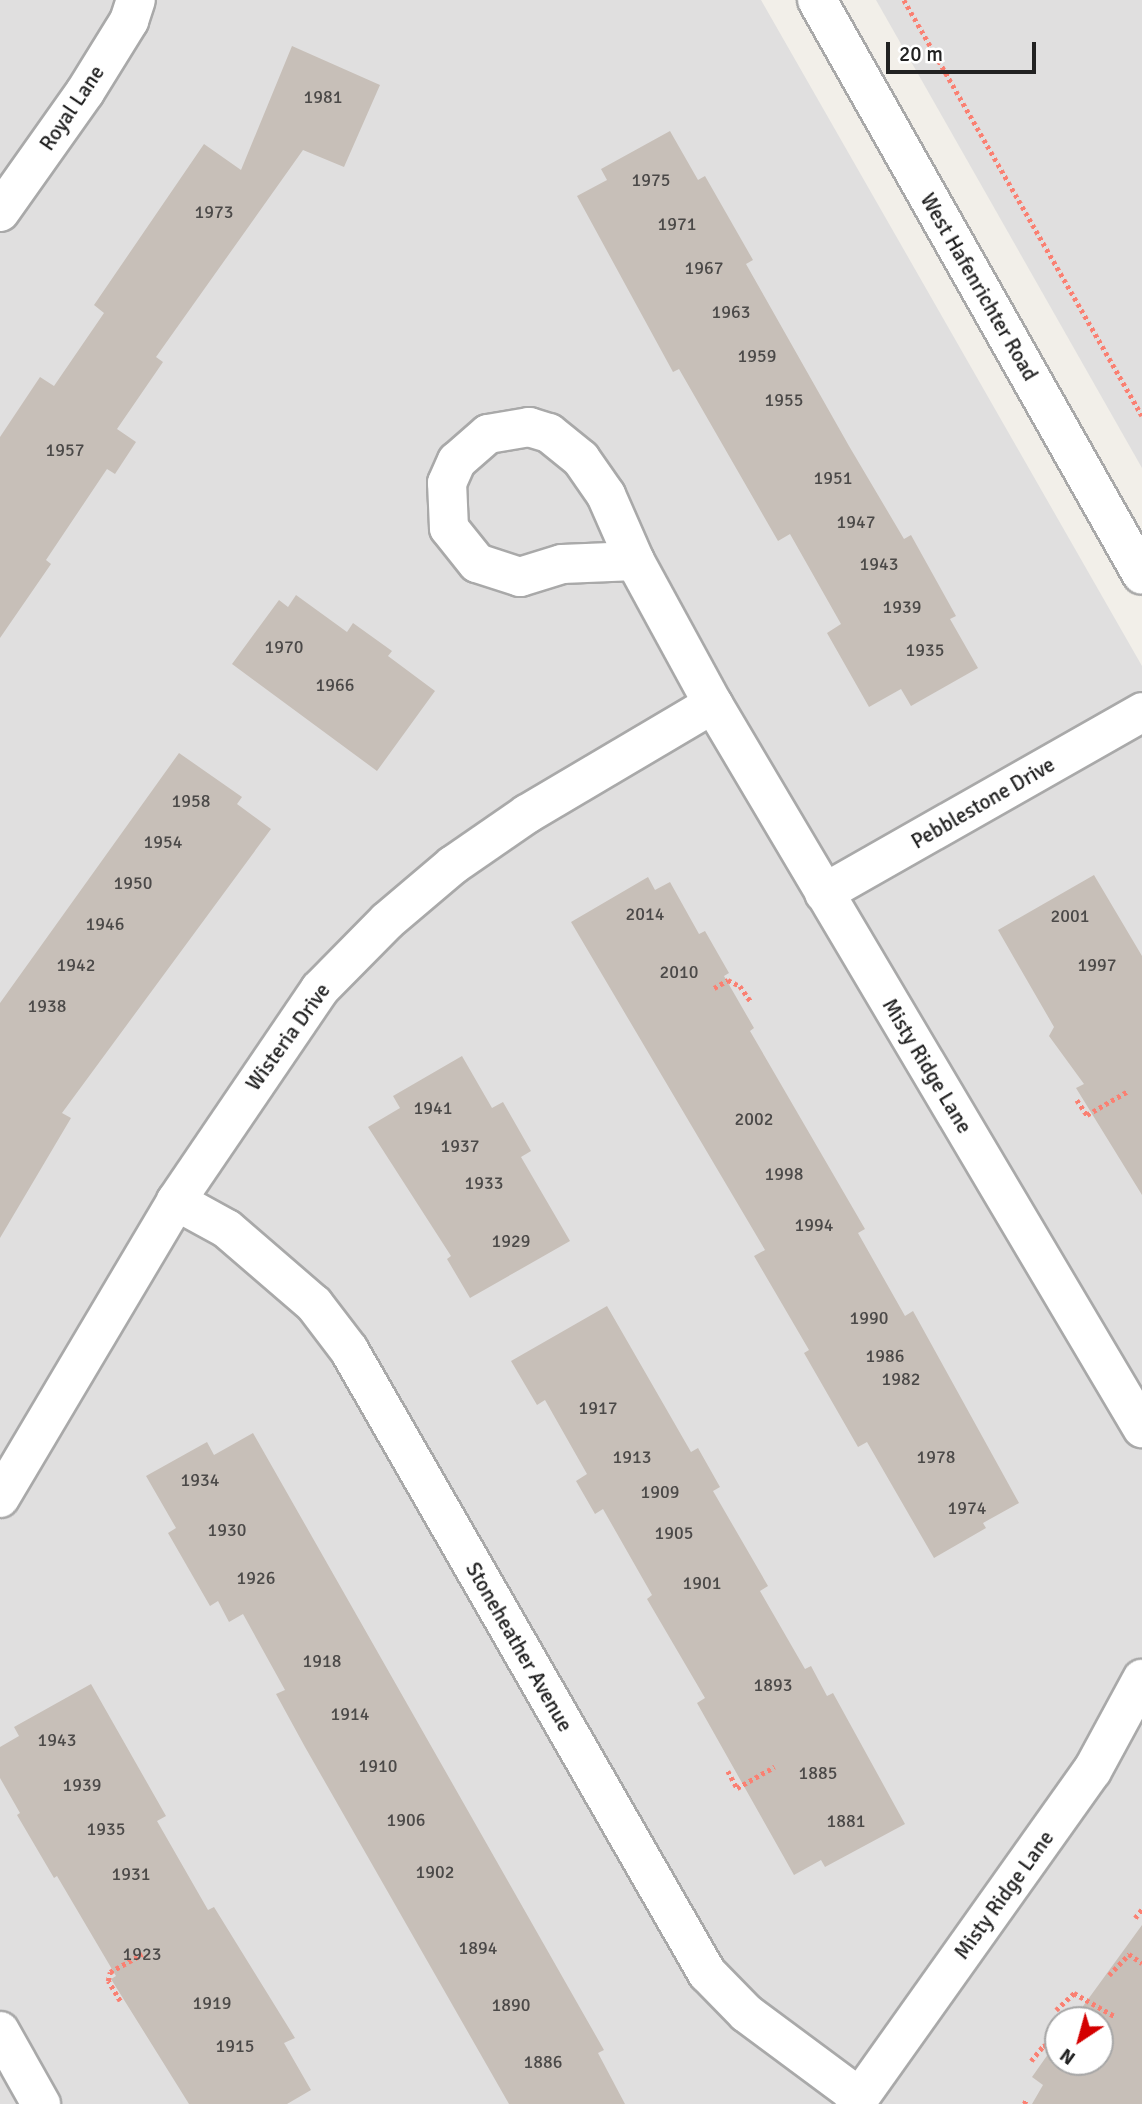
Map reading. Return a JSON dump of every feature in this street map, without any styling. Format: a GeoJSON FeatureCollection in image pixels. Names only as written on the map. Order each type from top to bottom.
{"type":"FeatureCollection","features":[{"type":"Feature","properties":{"kind":"street","name":"Royal Lane"},"geometry":{"type":"LineString","coordinates":[[0,212],[85,92],[128,21],[136,0]]}},
{"type":"Feature","properties":{"kind":"street","name":"West Hafenrichter Road"},"geometry":{"type":"LineString","coordinates":[[817,0],[1142,575]]}},
{"type":"Feature","properties":{"kind":"street","name":"Misty Ridge Lane"},"geometry":{"type":"LineString","coordinates":[[635,561],[562,564],[520,577],[477,563],[461,547],[447,516],[447,482],[457,461],[470,446],[498,431],[529,427],[550,433],[567,443],[587,468],[606,495],[635,561],[713,705],[1142,1428]]}},
{"type":"Feature","properties":{"kind":"street","name":"Wisteria Drive"},"geometry":{"type":"LineString","coordinates":[[0,1498],[176,1201],[320,989],[387,921],[453,866],[527,814],[713,705]]}},
{"type":"Feature","properties":{"kind":"street","name":"Pebblestone Drive"},"geometry":{"type":"LineString","coordinates":[[824,893],[1142,712]]}},
{"type":"Feature","properties":{"kind":"street","name":"Stoneheather Avenue"},"geometry":{"type":"LineString","coordinates":[[176,1201],[226,1229],[314,1304],[349,1350],[707,1973],[746,2013],[857,2101]]}},
{"type":"Feature","properties":{"kind":"street","name":"Misty Ridge Lane"},"geometry":{"type":"LineString","coordinates":[[857,2101],[1092,1771],[1142,1679]]}},
{"type":"Feature","properties":{"kind":"street"},"geometry":{"type":"LineString","coordinates":[[0,2031],[41,2104]]}},
{"type":"Feature","properties":{"kind":"path"},"geometry":{"type":"LineString","coordinates":[[904,0],[1142,416]]}},
{"type":"Feature","properties":{"kind":"path"},"geometry":{"type":"LineString","coordinates":[[714,988],[727,980],[740,986],[751,1002]]}},
{"type":"Feature","properties":{"kind":"path"},"geometry":{"type":"LineString","coordinates":[[1077,1100],[1087,1115],[1128,1091]]}},
{"type":"Feature","properties":{"kind":"path"},"geometry":{"type":"LineString","coordinates":[[728,1771],[737,1788],[774,1767]]}},
{"type":"Feature","properties":{"kind":"path"},"geometry":{"type":"LineString","coordinates":[[1135,1918],[1142,1909]]}},
{"type":"Feature","properties":{"kind":"path"},"geometry":{"type":"LineString","coordinates":[[120,2001],[108,1981],[110,1972],[142,1954]]}},
{"type":"Feature","properties":{"kind":"path"},"geometry":{"type":"LineString","coordinates":[[1109,1975],[1129,1954],[1142,1964]]}},
{"type":"Feature","properties":{"kind":"path"},"geometry":{"type":"LineString","coordinates":[[1060,2006],[1074,1993],[1096,2006]]}},
{"type":"Feature","properties":{"kind":"path"},"geometry":{"type":"LineString","coordinates":[[1031,2061],[1044,2046]]}},
{"type":"Feature","properties":{"kind":"shaded area"},"geometry":{"type":"Polygon","coordinates":[[[0,0],[761,0],[1142,666],[1142,2104],[0,2104],[0,0]]]}},
{"type":"Feature","properties":{"kind":"shaded area"},"geometry":{"type":"Polygon","coordinates":[[[876,0],[1142,0],[1142,468],[876,0]]]}},
{"type":"Feature","properties":{"kind":"building"},"geometry":{"type":"Polygon","coordinates":[[[292,46],[380,85],[344,167],[303,150],[156,357],[163,362],[117,429],[136,442],[115,474],[107,469],[46,560],[51,564],[0,638],[0,437],[40,377],[54,386],[104,313],[94,305],[204,144],[241,170],[292,46]]]}},
{"type":"Feature","properties":{"kind":"building"},"geometry":{"type":"Polygon","coordinates":[[[670,131],[698,180],[705,176],[753,260],[746,264],[904,539],[911,535],[956,616],[950,619],[978,668],[911,706],[901,689],[869,707],[827,633],[841,624],[790,534],[778,541],[679,369],[673,372],[577,196],[607,180],[601,169],[670,131]]]}},
{"type":"Feature","properties":{"kind":"building"},"geometry":{"type":"Polygon","coordinates":[[[296,595],[347,632],[353,623],[392,651],[388,656],[435,691],[377,771],[232,664],[279,600],[288,607],[296,595]]]}},
{"type":"Feature","properties":{"kind":"building"},"geometry":{"type":"Polygon","coordinates":[[[179,753],[242,797],[237,804],[271,829],[62,1113],[71,1118],[0,1238],[0,1003],[179,753]]]}},
{"type":"Feature","properties":{"kind":"building"},"geometry":{"type":"Polygon","coordinates":[[[1094,875],[1142,956],[1142,1195],[1076,1088],[1084,1084],[1049,1036],[1054,1027],[998,930],[1094,875]]]}},
{"type":"Feature","properties":{"kind":"building"},"geometry":{"type":"Polygon","coordinates":[[[648,877],[655,890],[670,882],[699,934],[705,931],[729,973],[724,976],[754,1028],[750,1031],[865,1229],[858,1233],[905,1316],[913,1311],[1019,1503],[983,1523],[986,1528],[934,1558],[867,1442],[858,1447],[804,1353],[809,1350],[754,1256],[765,1250],[571,922],[648,877]]]}},
{"type":"Feature","properties":{"kind":"building"},"geometry":{"type":"Polygon","coordinates":[[[462,1056],[492,1108],[503,1102],[531,1151],[521,1157],[570,1241],[470,1298],[447,1259],[451,1256],[368,1127],[400,1108],[393,1096],[462,1056]]]}},
{"type":"Feature","properties":{"kind":"building"},"geometry":{"type":"Polygon","coordinates":[[[607,1306],[691,1452],[698,1448],[720,1487],[713,1491],[768,1586],[760,1591],[805,1669],[811,1666],[827,1696],[833,1693],[905,1824],[825,1867],[821,1860],[794,1875],[697,1703],[705,1698],[647,1599],[652,1595],[603,1509],[595,1514],[576,1481],[587,1474],[545,1400],[537,1405],[511,1361],[607,1306]]]}},
{"type":"Feature","properties":{"kind":"building"},"geometry":{"type":"Polygon","coordinates":[[[253,1433],[604,2050],[598,2053],[625,2104],[509,2104],[276,1694],[285,1690],[243,1614],[229,1622],[218,1601],[210,1606],[168,1533],[176,1528],[146,1476],[207,1442],[214,1455],[253,1433]]]}},
{"type":"Feature","properties":{"kind":"building"},"geometry":{"type":"Polygon","coordinates":[[[91,1684],[166,1816],[157,1821],[208,1910],[214,1907],[295,2038],[284,2043],[311,2090],[287,2104],[189,2104],[111,1979],[116,1976],[57,1876],[54,1878],[17,1815],[20,1813],[0,1778],[0,1747],[19,1736],[14,1727],[91,1684]]]}},
{"type":"Feature","properties":{"kind":"building"},"geometry":{"type":"Polygon","coordinates":[[[1142,1925],[1142,2104],[1032,2104],[1043,2085],[1032,2077],[1044,2060],[1044,2076],[1114,2076],[1114,2006],[1083,2006],[1142,1925]]]}}]}
